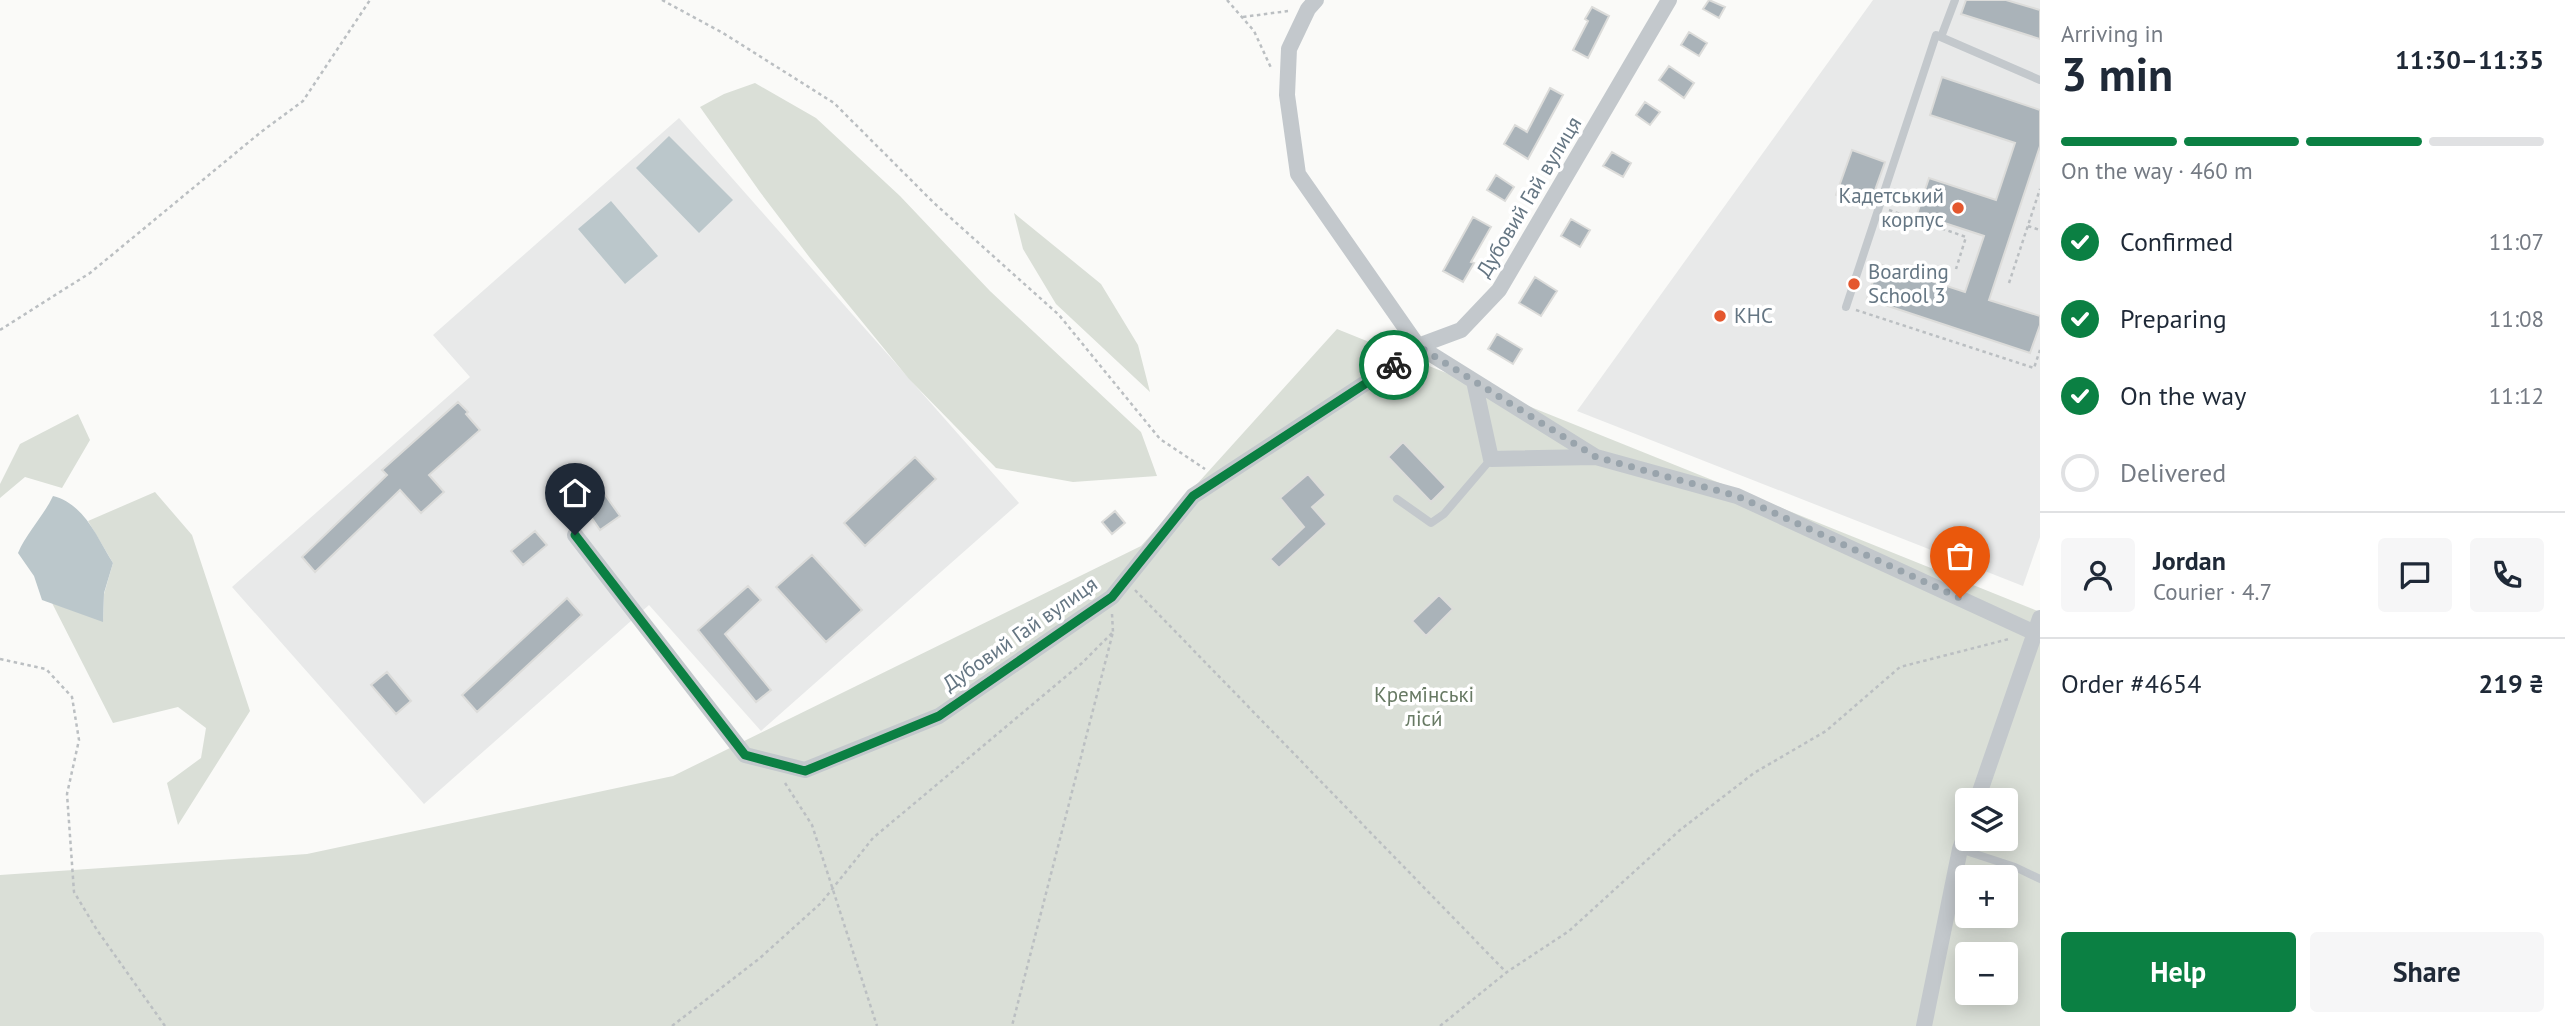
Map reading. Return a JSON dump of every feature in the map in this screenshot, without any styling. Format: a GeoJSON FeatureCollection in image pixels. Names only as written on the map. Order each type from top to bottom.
{"type":"FeatureCollection","features":[{"type":"Feature","properties":{"kind":"street","name":"Дубовий Гай вулиця"},"geometry":{"type":"LineString","coordinates":[[575,535],[745,755],[805,771],[939,716],[1112,597],[1193,496],[1391,367],[1418,346],[1461,330],[1499,290],[1669,0]]}},
{"type":"Feature","properties":{"kind":"street"},"geometry":{"type":"LineString","coordinates":[[1307,5],[1289,50],[1287,94],[1298,174],[1418,346],[1596,457],[1737,496],[2037,625],[1981,788]]}},
{"type":"Feature","properties":{"kind":"street"},"geometry":{"type":"LineString","coordinates":[[1474,381],[1491,459],[1596,457]]}},
{"type":"Feature","properties":{"kind":"street"},"geometry":{"type":"LineString","coordinates":[[1924,1026],[1960,851]]}},
{"type":"Feature","properties":{"kind":"lane"},"geometry":{"type":"LineString","coordinates":[[1941,37],[1955,0]]}},
{"type":"Feature","properties":{"kind":"lane"},"geometry":{"type":"LineString","coordinates":[[1846,307],[1936,35],[1989,60],[2040,79]]}},
{"type":"Feature","properties":{"kind":"lane"},"geometry":{"type":"LineString","coordinates":[[1398,499],[1431,523],[1444,514],[1491,459]]}},
{"type":"Feature","properties":{"kind":"lane"},"geometry":{"type":"LineString","coordinates":[[1966,851],[2015,867],[2040,879]]}},
{"type":"Feature","properties":{"kind":"path"},"geometry":{"type":"LineString","coordinates":[[0,330],[90,273],[261,132],[303,101],[370,0]]}},
{"type":"Feature","properties":{"kind":"path"},"geometry":{"type":"LineString","coordinates":[[662,0],[723,33],[834,103],[934,203],[1059,315],[1160,439],[1220,479]]}},
{"type":"Feature","properties":{"kind":"path"},"geometry":{"type":"LineString","coordinates":[[1227,0],[1254,31],[1287,94]]}},
{"type":"Feature","properties":{"kind":"path"},"geometry":{"type":"LineString","coordinates":[[1243,17],[1283,13],[1307,5]]}},
{"type":"Feature","properties":{"kind":"path"},"geometry":{"type":"LineString","coordinates":[[2009,283],[2040,189]]}},
{"type":"Feature","properties":{"kind":"path"},"geometry":{"type":"LineString","coordinates":[[1880,206],[1966,237],[1956,269]]}},
{"type":"Feature","properties":{"kind":"path"},"geometry":{"type":"LineString","coordinates":[[2028,226],[2040,230]]}},
{"type":"Feature","properties":{"kind":"path"},"geometry":{"type":"LineString","coordinates":[[1846,307],[2034,368],[2040,350]]}},
{"type":"Feature","properties":{"kind":"path"},"geometry":{"type":"LineString","coordinates":[[1126,580],[1507,972]]}},
{"type":"Feature","properties":{"kind":"path"},"geometry":{"type":"LineString","coordinates":[[1440,1026],[1507,972],[1569,931],[1680,830],[1754,773],[1826,731],[1900,667],[2037,625]]}},
{"type":"Feature","properties":{"kind":"path"},"geometry":{"type":"LineString","coordinates":[[672,1026],[760,958],[821,902],[873,838],[1072,672],[1113,632],[1012,1026]]}},
{"type":"Feature","properties":{"kind":"path"},"geometry":{"type":"LineString","coordinates":[[0,659],[46,669],[72,697],[79,740],[67,794],[74,892],[164,1026]]}},
{"type":"Feature","properties":{"kind":"path"},"geometry":{"type":"LineString","coordinates":[[768,761],[813,825],[877,1026]]}},
{"type":"Feature","properties":{"kind":"shaded area","name":"Boarding School 3"},"geometry":{"type":"Polygon","coordinates":[[[1873,0],[2040,0],[2040,537],[2023,586],[1577,411],[1873,0]]]}},
{"type":"Feature","properties":{"kind":"shaded area"},"geometry":{"type":"Polygon","coordinates":[[[679,118],[1019,503],[761,731],[649,605],[424,804],[232,587],[470,377],[433,335],[679,118]]]}},
{"type":"Feature","properties":{"kind":"shaded area"},"geometry":{"type":"Polygon","coordinates":[[[669,136],[733,200],[699,233],[636,168],[669,136]]]}},
{"type":"Feature","properties":{"kind":"shaded area"},"geometry":{"type":"Polygon","coordinates":[[[611,201],[658,256],[625,284],[578,229],[611,201]]]}},
{"type":"Feature","properties":{"kind":"shaded area"},"geometry":{"type":"Polygon","coordinates":[[[53,496],[74,506],[82,514],[113,563],[104,593],[103,622],[42,600],[34,576],[18,553],[53,496]]]}},
{"type":"Feature","properties":{"kind":"green space"},"geometry":{"type":"Polygon","coordinates":[[[755,83],[816,118],[900,196],[990,291],[1141,432],[1157,476],[1073,482],[996,468],[909,379],[810,258],[700,107],[724,94],[755,83]]]}},
{"type":"Feature","properties":{"kind":"green space"},"geometry":{"type":"Polygon","coordinates":[[[1014,213],[1101,284],[1138,345],[1150,392],[1056,304],[1023,249],[1014,213]]]}},
{"type":"Feature","properties":{"kind":"green space","name":"Кремі́нські ліси́"},"geometry":{"type":"Polygon","coordinates":[[[1337,329],[2040,612],[2040,1026],[0,1026],[0,875],[307,854],[673,776],[1141,546],[1337,329]]]}},
{"type":"Feature","properties":{"kind":"green space"},"geometry":{"type":"Polygon","coordinates":[[[78,414],[90,440],[62,488],[25,477],[0,498],[0,484],[20,444],[78,414]]]}},
{"type":"Feature","properties":{"kind":"green space"},"geometry":{"type":"Polygon","coordinates":[[[155,492],[192,535],[250,711],[178,825],[167,783],[201,758],[206,728],[178,707],[113,723],[52,603],[103,621],[104,594],[113,563],[88,521],[155,492]]]}},
{"type":"Feature","properties":{"kind":"building"},"geometry":{"type":"Polygon","coordinates":[[[1709,0],[1725,7],[1719,18],[1703,9],[1709,0]]]}},
{"type":"Feature","properties":{"kind":"building"},"geometry":{"type":"Polygon","coordinates":[[[1966,0],[2006,0],[2040,10],[2040,39],[1961,14],[1966,0]]]}},
{"type":"Feature","properties":{"kind":"building"},"geometry":{"type":"Polygon","coordinates":[[[1592,7],[1609,16],[1588,58],[1573,50],[1592,7]]]}},
{"type":"Feature","properties":{"kind":"building"},"geometry":{"type":"Polygon","coordinates":[[[1689,32],[1707,43],[1699,56],[1681,45],[1689,32]]]}},
{"type":"Feature","properties":{"kind":"building"},"geometry":{"type":"Polygon","coordinates":[[[1669,66],[1694,83],[1684,98],[1659,80],[1669,66]]]}},
{"type":"Feature","properties":{"kind":"building"},"geometry":{"type":"Polygon","coordinates":[[[1942,77],[2040,110],[2040,146],[1989,300],[2040,316],[2040,325],[2030,353],[1867,299],[1879,264],[1965,292],[1984,236],[1917,214],[1929,178],[1996,200],[2015,143],[1930,115],[1942,77]]]}},
{"type":"Feature","properties":{"kind":"building"},"geometry":{"type":"Polygon","coordinates":[[[1550,88],[1563,95],[1528,159],[1504,144],[1515,125],[1527,132],[1550,88]]]}},
{"type":"Feature","properties":{"kind":"building"},"geometry":{"type":"Polygon","coordinates":[[[1645,102],[1660,112],[1650,125],[1636,115],[1645,102]]]}},
{"type":"Feature","properties":{"kind":"building"},"geometry":{"type":"Polygon","coordinates":[[[1852,150],[1885,162],[1869,207],[1836,195],[1852,150]]]}},
{"type":"Feature","properties":{"kind":"building"},"geometry":{"type":"Polygon","coordinates":[[[1612,152],[1631,163],[1623,177],[1603,166],[1612,152]]]}},
{"type":"Feature","properties":{"kind":"building"},"geometry":{"type":"Polygon","coordinates":[[[1496,175],[1514,187],[1505,201],[1487,190],[1496,175]]]}},
{"type":"Feature","properties":{"kind":"building"},"geometry":{"type":"Polygon","coordinates":[[[1473,217],[1491,227],[1463,282],[1443,271],[1473,217]]]}},
{"type":"Feature","properties":{"kind":"building"},"geometry":{"type":"Polygon","coordinates":[[[1571,219],[1590,230],[1580,247],[1561,236],[1571,219]]]}},
{"type":"Feature","properties":{"kind":"building"},"geometry":{"type":"Polygon","coordinates":[[[1535,277],[1557,291],[1541,316],[1519,303],[1535,277]]]}},
{"type":"Feature","properties":{"kind":"building"},"geometry":{"type":"Polygon","coordinates":[[[1497,334],[1522,349],[1513,364],[1488,349],[1497,334]]]}},
{"type":"Feature","properties":{"kind":"building"},"geometry":{"type":"Polygon","coordinates":[[[458,402],[480,430],[429,475],[444,492],[421,513],[400,490],[315,572],[302,557],[387,475],[382,470],[458,402]]]}},
{"type":"Feature","properties":{"kind":"building"},"geometry":{"type":"Polygon","coordinates":[[[1403,442],[1446,487],[1431,502],[1388,457],[1403,442]]]}},
{"type":"Feature","properties":{"kind":"building"},"geometry":{"type":"Polygon","coordinates":[[[915,457],[936,479],[865,546],[844,523],[915,457]]]}},
{"type":"Feature","properties":{"kind":"building"},"geometry":{"type":"Polygon","coordinates":[[[587,469],[620,516],[600,530],[567,482],[587,469]]]}},
{"type":"Feature","properties":{"kind":"building"},"geometry":{"type":"Polygon","coordinates":[[[1308,474],[1326,495],[1312,507],[1327,524],[1279,568],[1270,559],[1304,527],[1280,498],[1308,474]]]}},
{"type":"Feature","properties":{"kind":"building"},"geometry":{"type":"Polygon","coordinates":[[[1115,511],[1125,523],[1112,534],[1102,522],[1115,511]]]}},
{"type":"Feature","properties":{"kind":"building"},"geometry":{"type":"Polygon","coordinates":[[[535,531],[547,545],[523,565],[511,551],[535,531]]]}},
{"type":"Feature","properties":{"kind":"building"},"geometry":{"type":"Polygon","coordinates":[[[812,555],[862,610],[826,642],[776,587],[812,555]]]}},
{"type":"Feature","properties":{"kind":"building"},"geometry":{"type":"Polygon","coordinates":[[[748,586],[761,600],[725,634],[771,690],[756,702],[698,630],[748,586]]]}},
{"type":"Feature","properties":{"kind":"building"},"geometry":{"type":"Polygon","coordinates":[[[1439,595],[1453,609],[1426,636],[1412,621],[1439,595]]]}},
{"type":"Feature","properties":{"kind":"building"},"geometry":{"type":"Polygon","coordinates":[[[567,598],[582,615],[477,712],[462,695],[567,598]]]}},
{"type":"Feature","properties":{"kind":"building"},"geometry":{"type":"Polygon","coordinates":[[[387,672],[411,701],[396,714],[371,685],[387,672]]]}},
{"type":"Feature","properties":{"kind":"way so far"},"geometry":{"type":"LineString","coordinates":[[1394,365],[1418,346],[1596,457],[1737,496],[1960,598]]}},
{"type":"Feature","properties":{"kind":"place","name":"Кадетський корпус"},"geometry":{"type":"Point","coordinates":[1958,208]}},
{"type":"Feature","properties":{"kind":"place","name":"Boarding School 3"},"geometry":{"type":"Point","coordinates":[1854,284]}},
{"type":"Feature","properties":{"kind":"place","name":"КНС"},"geometry":{"type":"Point","coordinates":[1720,316]}},
{"type":"Feature","properties":{"kind":"route"},"geometry":{"type":"LineString","coordinates":[[575,535],[745,755],[805,771],[939,716],[1112,597],[1193,496],[1394,365]]}}]}
